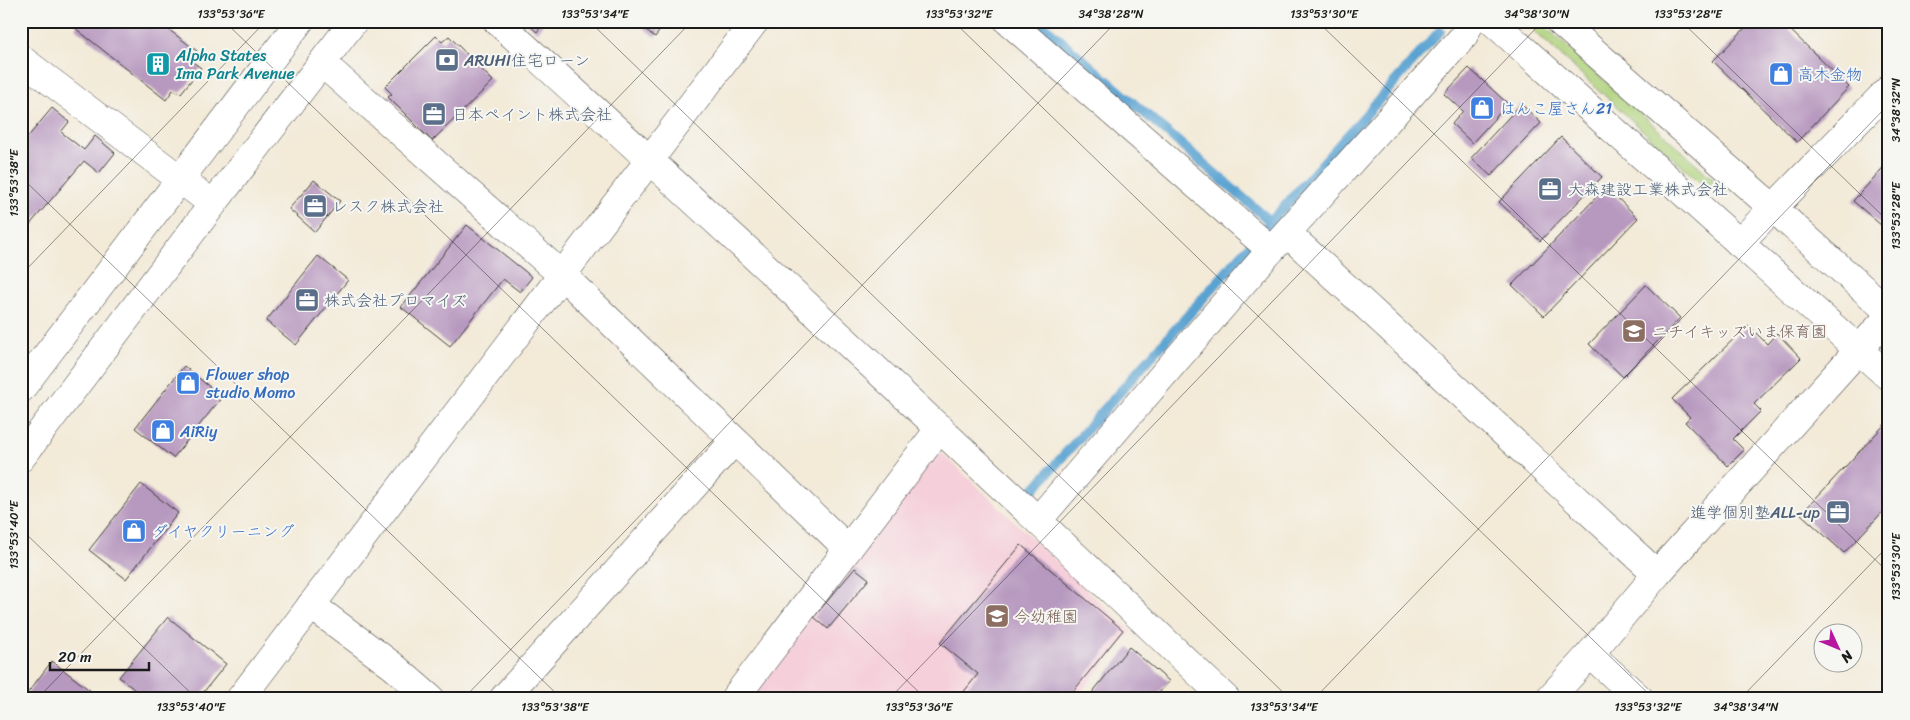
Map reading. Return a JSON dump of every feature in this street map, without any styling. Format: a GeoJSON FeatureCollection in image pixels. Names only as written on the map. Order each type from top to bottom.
{"type":"FeatureCollection","features":[{"type":"Feature","properties":{"kind":"street"},"geometry":{"type":"LineString","coordinates":[[21,389],[300,21]]}},
{"type":"Feature","properties":{"kind":"street"},"geometry":{"type":"LineString","coordinates":[[21,458],[354,21]]}},
{"type":"Feature","properties":{"kind":"street"},"geometry":{"type":"LineString","coordinates":[[497,21],[940,428],[1226,699]]}},
{"type":"Feature","properties":{"kind":"street"},"geometry":{"type":"LineString","coordinates":[[240,699],[755,21]]}},
{"type":"Feature","properties":{"kind":"street"},"geometry":{"type":"LineString","coordinates":[[1008,21],[1268,239],[1657,574]]}},
{"type":"Feature","properties":{"kind":"street"},"geometry":{"type":"LineString","coordinates":[[1038,520],[1268,239],[1463,37],[1471,21]]}},
{"type":"Feature","properties":{"kind":"street"},"geometry":{"type":"LineString","coordinates":[[1492,21],[1889,377]]}},
{"type":"Feature","properties":{"kind":"street"},"geometry":{"type":"LineString","coordinates":[[1549,699],[1590,654],[1657,574],[1889,314],[1773,208],[1560,21]]}},
{"type":"Feature","properties":{"kind":"street"},"geometry":{"type":"LineString","coordinates":[[21,59],[213,204]]}},
{"type":"Feature","properties":{"kind":"street"},"geometry":{"type":"LineString","coordinates":[[322,63],[562,275],[848,549]]}},
{"type":"Feature","properties":{"kind":"street"},"geometry":{"type":"LineString","coordinates":[[1739,243],[1889,90]]}},
{"type":"Feature","properties":{"kind":"street"},"geometry":{"type":"LineString","coordinates":[[734,699],[940,428]]}},
{"type":"Feature","properties":{"kind":"street"},"geometry":{"type":"LineString","coordinates":[[503,699],[734,441]]}},
{"type":"Feature","properties":{"kind":"street"},"geometry":{"type":"LineString","coordinates":[[311,605],[393,666],[430,699]]}},
{"type":"Feature","properties":{"kind":"street"},"geometry":{"type":"LineString","coordinates":[[1590,654],[1640,699]]}},
{"type":"Feature","properties":{"kind":"shaded area"},"geometry":{"type":"Polygon","coordinates":[[[943,454],[1131,632],[1075,699],[746,699],[929,455],[943,454]]]}},
{"type":"Feature","properties":{"kind":"green space"},"geometry":{"type":"Polygon","coordinates":[[[1541,23],[1714,180],[1707,189],[1534,31],[1541,23]]]}},
{"type":"Feature","properties":{"kind":"building","name":"Alpha States Ima Park Avenue"},"geometry":{"type":"Polygon","coordinates":[[[81,21],[168,21],[164,26],[197,51],[190,60],[201,68],[181,93],[173,90],[166,100],[75,28],[81,21]]]}},
{"type":"Feature","properties":{"kind":"building"},"geometry":{"type":"Polygon","coordinates":[[[524,21],[545,21],[537,32],[524,21]]]}},
{"type":"Feature","properties":{"kind":"building"},"geometry":{"type":"Polygon","coordinates":[[[634,21],[667,21],[655,37],[634,21]]]}},
{"type":"Feature","properties":{"kind":"building"},"geometry":{"type":"Polygon","coordinates":[[[1752,21],[1781,21],[1849,87],[1797,142],[1713,61],[1752,21]]]}},
{"type":"Feature","properties":{"kind":"building"},"geometry":{"type":"Polygon","coordinates":[[[436,36],[442,42],[449,36],[493,81],[432,141],[388,97],[392,94],[385,87],[436,36]]]}},
{"type":"Feature","properties":{"kind":"building","name":"はんこ屋さん21"},"geometry":{"type":"Polygon","coordinates":[[[1469,68],[1508,104],[1472,143],[1452,124],[1463,111],[1444,94],[1469,68]]]}},
{"type":"Feature","properties":{"kind":"building"},"geometry":{"type":"Polygon","coordinates":[[[1521,104],[1541,123],[1491,176],[1471,158],[1521,104]]]}},
{"type":"Feature","properties":{"kind":"building"},"geometry":{"type":"Polygon","coordinates":[[[52,108],[69,122],[61,132],[84,150],[95,136],[115,153],[99,173],[84,161],[21,235],[21,145],[52,108]]]}},
{"type":"Feature","properties":{"kind":"building"},"geometry":{"type":"Polygon","coordinates":[[[1561,137],[1602,177],[1540,241],[1499,202],[1561,137]]]}},
{"type":"Feature","properties":{"kind":"building"},"geometry":{"type":"Polygon","coordinates":[[[1889,161],[1889,232],[1853,201],[1889,161]]]}},
{"type":"Feature","properties":{"kind":"building"},"geometry":{"type":"Polygon","coordinates":[[[314,180],[340,201],[315,232],[289,209],[314,180]]]}},
{"type":"Feature","properties":{"kind":"building"},"geometry":{"type":"Polygon","coordinates":[[[1606,187],[1638,218],[1544,316],[1512,285],[1606,187]]]}},
{"type":"Feature","properties":{"kind":"building"},"geometry":{"type":"Polygon","coordinates":[[[467,225],[532,277],[520,292],[503,279],[450,346],[401,307],[467,225]]]}},
{"type":"Feature","properties":{"kind":"building"},"geometry":{"type":"Polygon","coordinates":[[[318,256],[348,280],[296,345],[266,321],[318,256]]]}},
{"type":"Feature","properties":{"kind":"building"},"geometry":{"type":"Polygon","coordinates":[[[1646,285],[1680,318],[1623,377],[1589,344],[1646,285]]]}},
{"type":"Feature","properties":{"kind":"building"},"geometry":{"type":"Polygon","coordinates":[[[1748,325],[1767,344],[1777,333],[1801,358],[1754,404],[1761,411],[1733,439],[1744,450],[1728,466],[1685,422],[1690,417],[1672,399],[1748,325]]]}},
{"type":"Feature","properties":{"kind":"building"},"geometry":{"type":"Polygon","coordinates":[[[184,366],[222,397],[173,458],[135,428],[184,366]]]}},
{"type":"Feature","properties":{"kind":"building"},"geometry":{"type":"Polygon","coordinates":[[[1887,422],[1889,424],[1889,505],[1844,553],[1801,514],[1887,422]]]}},
{"type":"Feature","properties":{"kind":"building"},"geometry":{"type":"Polygon","coordinates":[[[141,484],[178,513],[126,579],[89,550],[141,484]]]}},
{"type":"Feature","properties":{"kind":"building"},"geometry":{"type":"Polygon","coordinates":[[[1021,545],[1123,630],[1067,699],[958,699],[978,674],[940,643],[1021,545]]]}},
{"type":"Feature","properties":{"kind":"building"},"geometry":{"type":"Polygon","coordinates":[[[855,568],[869,579],[828,629],[814,617],[855,568]]]}},
{"type":"Feature","properties":{"kind":"building"},"geometry":{"type":"Polygon","coordinates":[[[168,617],[226,664],[198,699],[146,699],[119,677],[168,617]]]}},
{"type":"Feature","properties":{"kind":"building"},"geometry":{"type":"Polygon","coordinates":[[[1129,647],[1169,681],[1154,699],[1087,699],[1129,647]]]}},
{"type":"Feature","properties":{"kind":"building"},"geometry":{"type":"Polygon","coordinates":[[[52,661],[92,692],[87,699],[23,699],[52,661]]]}},
{"type":"Feature","properties":{"kind":"waterway"},"geometry":{"type":"LineString","coordinates":[[1038,21],[1271,222]]}},
{"type":"Feature","properties":{"kind":"waterway"},"geometry":{"type":"LineString","coordinates":[[1033,490],[1440,31]]}},
{"type":"Feature","properties":{"kind":"place","name":"ARUHI住宅ローン"},"geometry":{"type":"Point","coordinates":[447,60]}},
{"type":"Feature","properties":{"kind":"place","name":"Alpha States Ima Park Avenue"},"geometry":{"type":"Point","coordinates":[158,64]}},
{"type":"Feature","properties":{"kind":"place","name":"高木金物"},"geometry":{"type":"Point","coordinates":[1781,74]}},
{"type":"Feature","properties":{"kind":"place","name":"はんこ屋さん21"},"geometry":{"type":"Point","coordinates":[1482,108]}},
{"type":"Feature","properties":{"kind":"place","name":"日本ペイント株式会社"},"geometry":{"type":"Point","coordinates":[434,114]}},
{"type":"Feature","properties":{"kind":"place","name":"大森建設工業株式会社"},"geometry":{"type":"Point","coordinates":[1550,189]}},
{"type":"Feature","properties":{"kind":"place","name":"レスク株式会社"},"geometry":{"type":"Point","coordinates":[315,206]}},
{"type":"Feature","properties":{"kind":"place","name":"株式会社プロマイズ"},"geometry":{"type":"Point","coordinates":[307,300]}},
{"type":"Feature","properties":{"kind":"place","name":"ニチイキッズいま保育園"},"geometry":{"type":"Point","coordinates":[1634,331]}},
{"type":"Feature","properties":{"kind":"place","name":"Flower shop studio Momo"},"geometry":{"type":"Point","coordinates":[188,383]}},
{"type":"Feature","properties":{"kind":"place","name":"AiRiy"},"geometry":{"type":"Point","coordinates":[163,431]}},
{"type":"Feature","properties":{"kind":"place","name":"進学個別塾ALL-up"},"geometry":{"type":"Point","coordinates":[1838,512]}},
{"type":"Feature","properties":{"kind":"place","name":"ダイヤクリーニング"},"geometry":{"type":"Point","coordinates":[134,531]}},
{"type":"Feature","properties":{"kind":"place","name":"今幼稚園"},"geometry":{"type":"Point","coordinates":[997,616]}}]}
